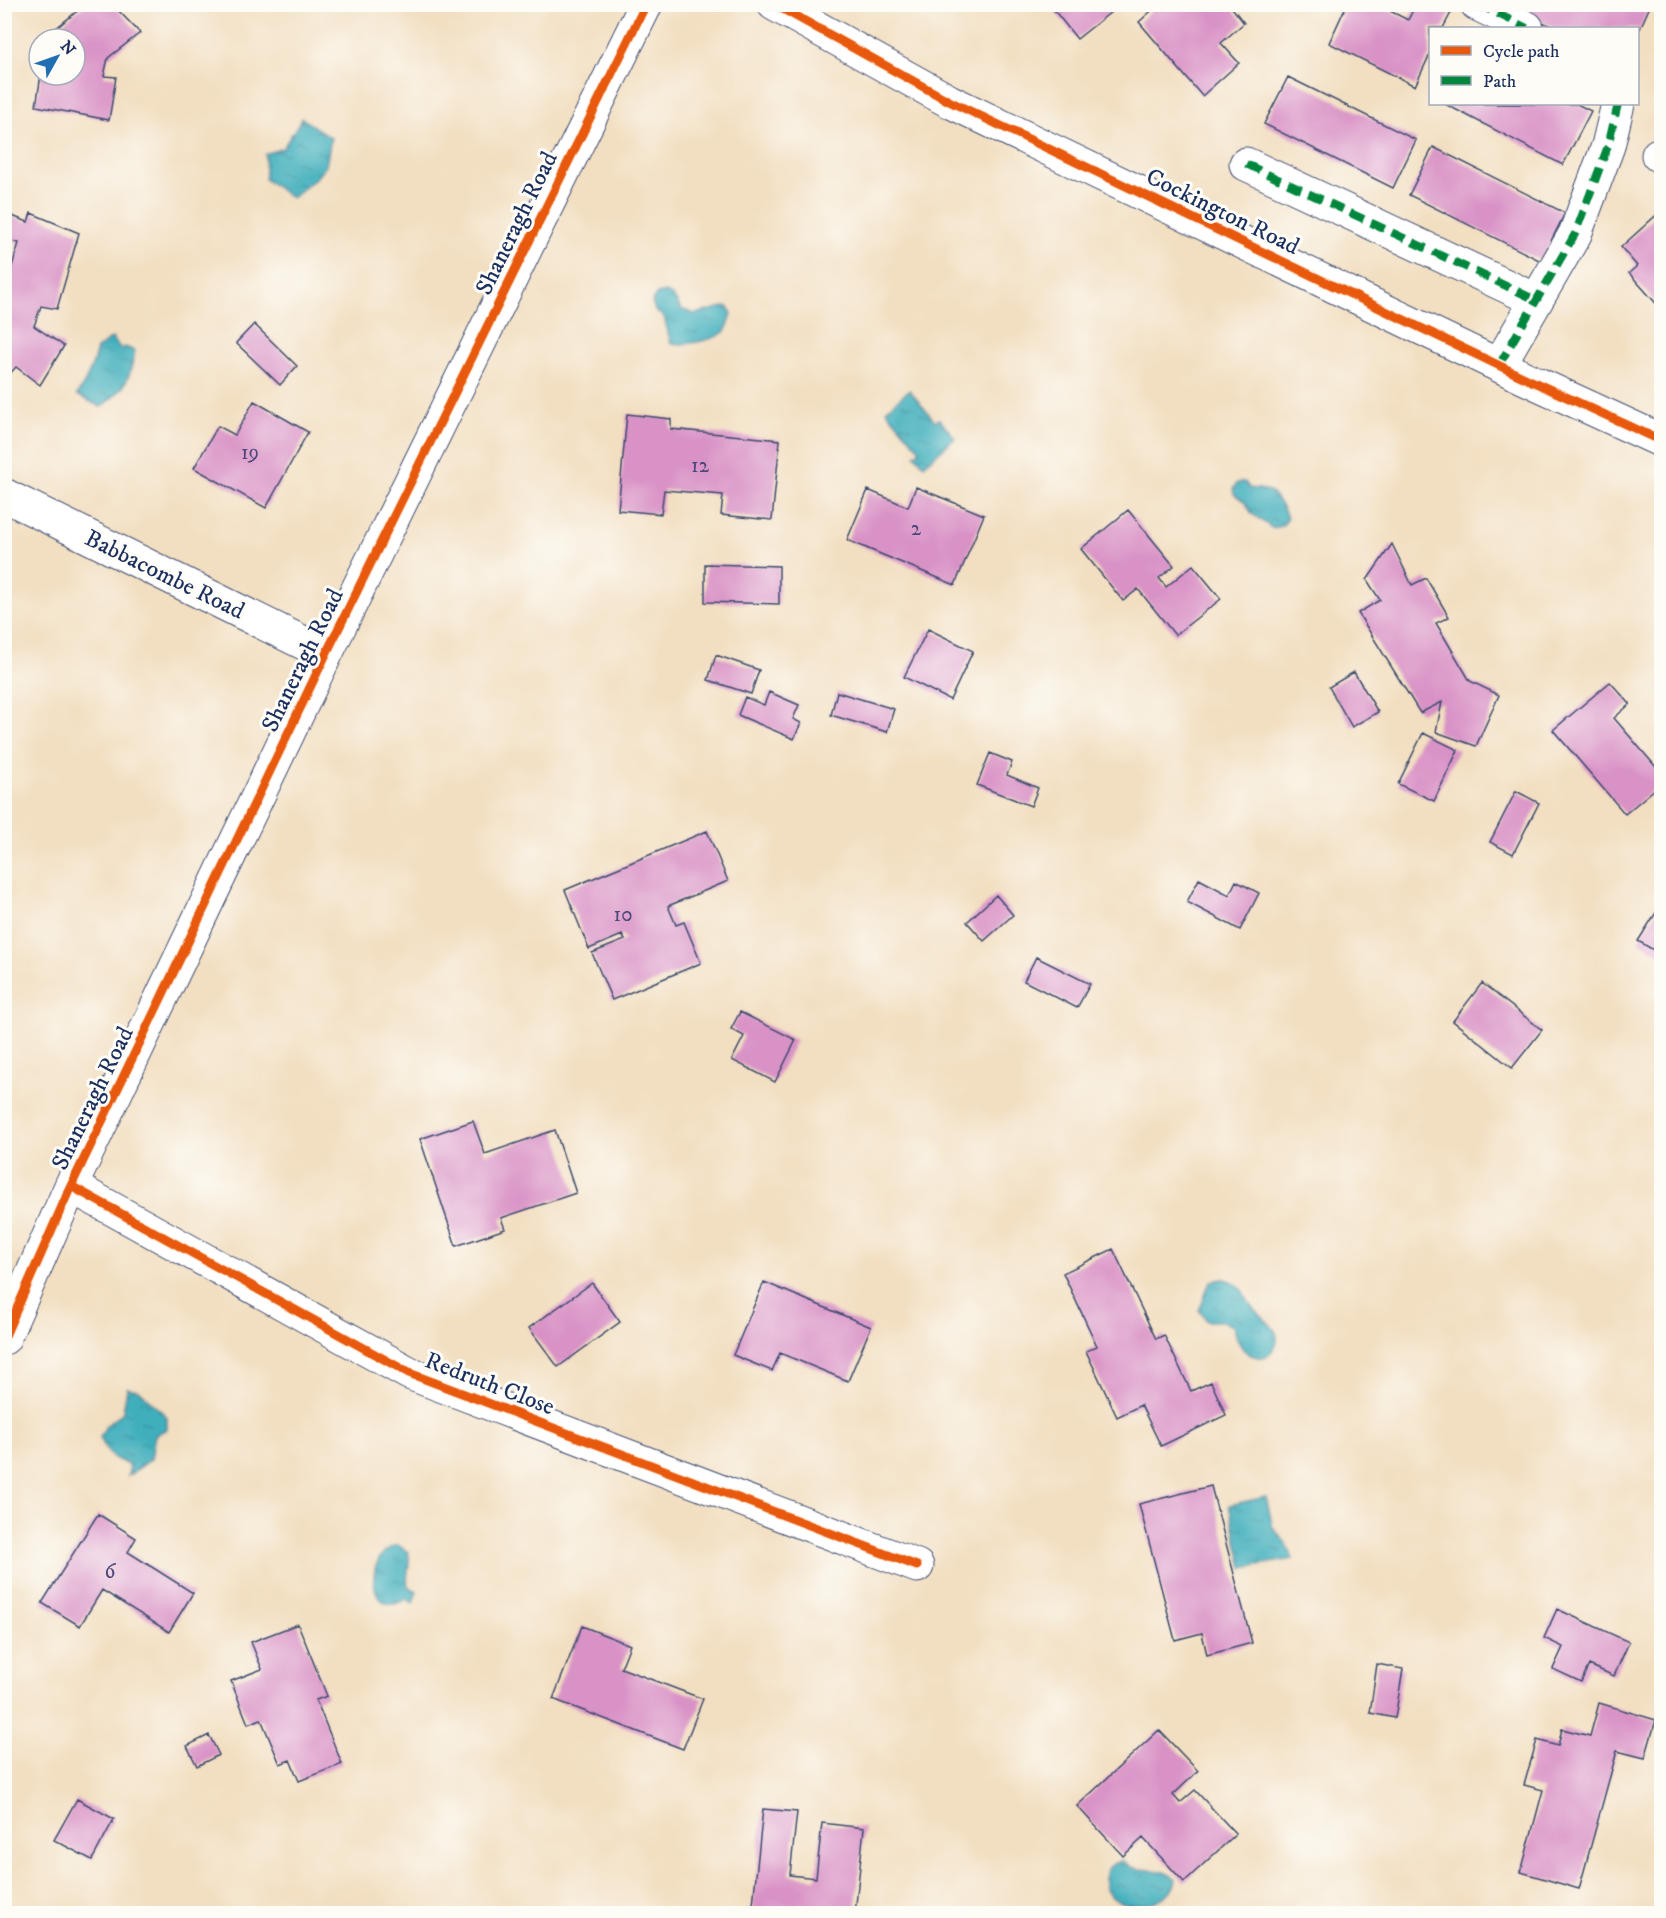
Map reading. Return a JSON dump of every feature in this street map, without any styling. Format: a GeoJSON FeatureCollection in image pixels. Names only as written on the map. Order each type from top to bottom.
{"type":"FeatureCollection","features":[{"type":"Feature","properties":{"kind":"street","name":"Shaneragh Road"},"geometry":{"type":"LineString","coordinates":[[4,1338],[71,1186],[326,654],[646,4]]}},
{"type":"Feature","properties":{"kind":"street","name":"Cockington Road"},"geometry":{"type":"LineString","coordinates":[[774,4],[949,100],[1662,441]]}},
{"type":"Feature","properties":{"kind":"street"},"geometry":{"type":"LineString","coordinates":[[1478,4],[1525,27]]}},
{"type":"Feature","properties":{"kind":"street"},"geometry":{"type":"LineString","coordinates":[[1499,365],[1575,234],[1608,146],[1618,105]]}},
{"type":"Feature","properties":{"kind":"street"},"geometry":{"type":"LineString","coordinates":[[1246,164],[1536,300]]}},
{"type":"Feature","properties":{"kind":"street","name":"Babbacombe Road"},"geometry":{"type":"LineString","coordinates":[[4,495],[326,654]]}},
{"type":"Feature","properties":{"kind":"street","name":"Redruth Close"},"geometry":{"type":"LineString","coordinates":[[71,1186],[409,1373],[917,1566]]}},
{"type":"Feature","properties":{"kind":"water"},"geometry":{"type":"Polygon","coordinates":[[[302,118],[331,138],[326,166],[316,178],[292,198],[265,179],[265,154],[283,148],[302,118]]]}},
{"type":"Feature","properties":{"kind":"water"},"geometry":{"type":"Polygon","coordinates":[[[666,292],[673,296],[681,309],[695,314],[727,306],[732,313],[727,328],[719,335],[706,340],[671,344],[664,317],[655,311],[652,301],[657,294],[666,292]]]}},
{"type":"Feature","properties":{"kind":"water"},"geometry":{"type":"Polygon","coordinates":[[[112,338],[122,350],[125,347],[135,351],[125,384],[101,407],[77,395],[89,373],[97,349],[112,338]]]}},
{"type":"Feature","properties":{"kind":"water"},"geometry":{"type":"Polygon","coordinates":[[[909,390],[935,421],[939,419],[955,438],[924,465],[915,455],[920,450],[886,410],[909,390]]]}},
{"type":"Feature","properties":{"kind":"water"},"geometry":{"type":"Polygon","coordinates":[[[1245,482],[1249,488],[1266,490],[1271,493],[1280,503],[1287,519],[1282,526],[1272,528],[1252,514],[1245,502],[1234,494],[1233,489],[1237,483],[1245,482]]]}},
{"type":"Feature","properties":{"kind":"water"},"geometry":{"type":"Polygon","coordinates":[[[1224,1279],[1239,1287],[1252,1306],[1275,1331],[1276,1343],[1265,1358],[1247,1353],[1243,1349],[1237,1339],[1234,1326],[1221,1321],[1207,1321],[1199,1310],[1211,1281],[1224,1279]]]}},
{"type":"Feature","properties":{"kind":"water"},"geometry":{"type":"Polygon","coordinates":[[[127,1388],[139,1390],[167,1417],[167,1429],[155,1435],[151,1459],[128,1476],[130,1465],[111,1455],[100,1437],[106,1426],[123,1412],[127,1388]]]}},
{"type":"Feature","properties":{"kind":"water"},"geometry":{"type":"Polygon","coordinates":[[[1266,1497],[1273,1528],[1285,1542],[1293,1559],[1243,1568],[1229,1505],[1266,1497]]]}},
{"type":"Feature","properties":{"kind":"water"},"geometry":{"type":"Polygon","coordinates":[[[398,1545],[408,1552],[408,1586],[417,1591],[413,1603],[406,1599],[393,1604],[384,1602],[377,1594],[374,1584],[379,1560],[386,1550],[398,1545]]]}},
{"type":"Feature","properties":{"kind":"water"},"geometry":{"type":"Polygon","coordinates":[[[1122,1861],[1128,1866],[1156,1870],[1169,1875],[1176,1880],[1172,1889],[1165,1896],[1143,1904],[1120,1902],[1111,1896],[1105,1883],[1107,1869],[1122,1861]]]}},
{"type":"Feature","properties":{"kind":"building"},"geometry":{"type":"Polygon","coordinates":[[[86,4],[112,4],[140,33],[108,58],[104,76],[116,77],[109,120],[36,106],[39,87],[87,87],[87,27],[58,27],[86,4]]]}},
{"type":"Feature","properties":{"kind":"building"},"geometry":{"type":"Polygon","coordinates":[[[1049,4],[1121,4],[1077,39],[1049,4]]]}},
{"type":"Feature","properties":{"kind":"building"},"geometry":{"type":"Polygon","coordinates":[[[1159,4],[1229,4],[1244,23],[1221,43],[1239,63],[1202,96],[1139,22],[1159,4]]]}},
{"type":"Feature","properties":{"kind":"building"},"geometry":{"type":"Polygon","coordinates":[[[1347,4],[1376,4],[1408,20],[1416,4],[1449,4],[1454,7],[1444,27],[1429,27],[1429,56],[1415,86],[1329,43],[1347,4]]]}},
{"type":"Feature","properties":{"kind":"building"},"geometry":{"type":"Polygon","coordinates":[[[1504,4],[1651,4],[1639,31],[1639,27],[1553,27],[1504,4]]]}},
{"type":"Feature","properties":{"kind":"building"},"geometry":{"type":"Polygon","coordinates":[[[1288,77],[1416,140],[1393,188],[1264,124],[1288,77]]]}},
{"type":"Feature","properties":{"kind":"building"},"geometry":{"type":"Polygon","coordinates":[[[1447,105],[1579,105],[1591,111],[1563,165],[1447,105]]]}},
{"type":"Feature","properties":{"kind":"building"},"geometry":{"type":"Polygon","coordinates":[[[1433,147],[1565,213],[1541,261],[1409,195],[1433,147]]]}},
{"type":"Feature","properties":{"kind":"building"},"geometry":{"type":"Polygon","coordinates":[[[1662,210],[1662,310],[1629,273],[1637,266],[1621,247],[1662,210]]]}},
{"type":"Feature","properties":{"kind":"building"},"geometry":{"type":"Polygon","coordinates":[[[4,213],[28,222],[31,213],[79,233],[57,309],[41,306],[34,326],[64,346],[40,385],[16,367],[4,380],[4,293],[19,243],[4,239],[4,213]]]}},
{"type":"Feature","properties":{"kind":"building"},"geometry":{"type":"Polygon","coordinates":[[[254,324],[297,366],[280,385],[236,343],[254,324]]]}},
{"type":"Feature","properties":{"kind":"building"},"geometry":{"type":"Polygon","coordinates":[[[254,401],[308,432],[266,508],[194,468],[218,426],[235,435],[254,401]]]}},
{"type":"Feature","properties":{"kind":"building"},"geometry":{"type":"Polygon","coordinates":[[[627,414],[671,419],[671,429],[780,440],[772,520],[721,515],[723,495],[664,490],[661,514],[618,510],[627,414]]]}},
{"type":"Feature","properties":{"kind":"building"},"geometry":{"type":"Polygon","coordinates":[[[916,487],[984,515],[955,585],[847,540],[868,490],[908,507],[916,487]]]}},
{"type":"Feature","properties":{"kind":"building"},"geometry":{"type":"Polygon","coordinates":[[[1128,510],[1174,566],[1159,578],[1166,587],[1193,565],[1221,599],[1175,635],[1138,589],[1123,601],[1081,549],[1128,510]]]}},
{"type":"Feature","properties":{"kind":"building"},"geometry":{"type":"Polygon","coordinates":[[[1392,544],[1412,585],[1426,578],[1449,617],[1436,623],[1470,681],[1499,695],[1476,746],[1436,732],[1442,702],[1420,713],[1358,613],[1380,600],[1367,580],[1392,544]]]}},
{"type":"Feature","properties":{"kind":"building"},"geometry":{"type":"Polygon","coordinates":[[[705,564],[779,566],[779,604],[705,602],[705,564]]]}},
{"type":"Feature","properties":{"kind":"building"},"geometry":{"type":"Polygon","coordinates":[[[928,629],[973,651],[950,700],[904,677],[928,629]]]}},
{"type":"Feature","properties":{"kind":"building"},"geometry":{"type":"Polygon","coordinates":[[[716,655],[759,670],[751,694],[708,680],[716,655]]]}},
{"type":"Feature","properties":{"kind":"building"},"geometry":{"type":"Polygon","coordinates":[[[1354,672],[1378,712],[1352,727],[1329,687],[1354,672]]]}},
{"type":"Feature","properties":{"kind":"building"},"geometry":{"type":"Polygon","coordinates":[[[1610,682],[1630,704],[1614,718],[1662,774],[1662,783],[1625,814],[1553,730],[1610,682]]]}},
{"type":"Feature","properties":{"kind":"building"},"geometry":{"type":"Polygon","coordinates":[[[769,692],[799,705],[793,719],[801,723],[794,739],[738,715],[745,697],[764,705],[769,692]]]}},
{"type":"Feature","properties":{"kind":"building"},"geometry":{"type":"Polygon","coordinates":[[[837,692],[894,709],[887,732],[831,715],[837,692]]]}},
{"type":"Feature","properties":{"kind":"building"},"geometry":{"type":"Polygon","coordinates":[[[1423,733],[1458,750],[1434,801],[1398,784],[1423,733]]]}},
{"type":"Feature","properties":{"kind":"building"},"geometry":{"type":"Polygon","coordinates":[[[990,753],[1012,762],[1007,775],[1038,788],[1031,806],[977,785],[990,753]]]}},
{"type":"Feature","properties":{"kind":"building"},"geometry":{"type":"Polygon","coordinates":[[[1516,791],[1539,803],[1513,854],[1490,842],[1516,791]]]}},
{"type":"Feature","properties":{"kind":"building"},"geometry":{"type":"Polygon","coordinates":[[[707,831],[728,881],[668,906],[676,925],[684,922],[701,963],[612,1000],[592,953],[625,940],[622,935],[589,949],[565,890],[707,831]]]}},
{"type":"Feature","properties":{"kind":"building"},"geometry":{"type":"Polygon","coordinates":[[[1199,879],[1229,895],[1236,881],[1259,893],[1240,930],[1187,902],[1199,879]]]}},
{"type":"Feature","properties":{"kind":"building"},"geometry":{"type":"Polygon","coordinates":[[[996,895],[1013,915],[984,941],[967,922],[996,895]]]}},
{"type":"Feature","properties":{"kind":"building"},"geometry":{"type":"Polygon","coordinates":[[[1662,903],[1662,955],[1638,941],[1662,903]]]}},
{"type":"Feature","properties":{"kind":"building"},"geometry":{"type":"Polygon","coordinates":[[[1036,957],[1090,984],[1077,1008],[1024,981],[1036,957]]]}},
{"type":"Feature","properties":{"kind":"building"},"geometry":{"type":"Polygon","coordinates":[[[1482,983],[1542,1030],[1512,1068],[1453,1021],[1482,983]]]}},
{"type":"Feature","properties":{"kind":"building"},"geometry":{"type":"Polygon","coordinates":[[[740,1012],[796,1040],[775,1082],[732,1060],[744,1036],[731,1029],[740,1012]]]}},
{"type":"Feature","properties":{"kind":"building"},"geometry":{"type":"Polygon","coordinates":[[[473,1121],[485,1154],[555,1130],[576,1193],[501,1218],[505,1229],[456,1246],[420,1139],[473,1121]]]}},
{"type":"Feature","properties":{"kind":"building"},"geometry":{"type":"Polygon","coordinates":[[[1113,1249],[1156,1339],[1164,1335],[1191,1391],[1211,1382],[1226,1415],[1161,1446],[1141,1405],[1117,1417],[1086,1351],[1097,1346],[1063,1273],[1113,1249]]]}},
{"type":"Feature","properties":{"kind":"building"},"geometry":{"type":"Polygon","coordinates":[[[764,1282],[871,1327],[848,1381],[780,1353],[772,1371],[733,1355],[764,1282]]]}},
{"type":"Feature","properties":{"kind":"building"},"geometry":{"type":"Polygon","coordinates":[[[592,1283],[620,1322],[558,1367],[529,1328],[592,1283]]]}},
{"type":"Feature","properties":{"kind":"building"},"geometry":{"type":"Polygon","coordinates":[[[1211,1486],[1252,1643],[1207,1655],[1202,1633],[1175,1640],[1139,1504],[1211,1486]]]}},
{"type":"Feature","properties":{"kind":"building"},"geometry":{"type":"Polygon","coordinates":[[[98,1514],[136,1538],[128,1552],[193,1593],[169,1632],[102,1590],[80,1626],[42,1603],[98,1514]]]}},
{"type":"Feature","properties":{"kind":"building"},"geometry":{"type":"Polygon","coordinates":[[[1557,1609],[1629,1642],[1614,1676],[1589,1665],[1581,1682],[1553,1669],[1563,1647],[1544,1638],[1557,1609]]]}},
{"type":"Feature","properties":{"kind":"building"},"geometry":{"type":"Polygon","coordinates":[[[298,1624],[327,1696],[316,1700],[342,1764],[299,1781],[290,1760],[280,1764],[261,1719],[248,1724],[231,1681],[262,1669],[251,1642],[298,1624]]]}},
{"type":"Feature","properties":{"kind":"building"},"geometry":{"type":"Polygon","coordinates":[[[582,1626],[630,1645],[621,1668],[703,1699],[683,1749],[553,1699],[582,1626]]]}},
{"type":"Feature","properties":{"kind":"building"},"geometry":{"type":"Polygon","coordinates":[[[1377,1664],[1403,1669],[1395,1718],[1370,1713],[1377,1664]]]}},
{"type":"Feature","properties":{"kind":"building"},"geometry":{"type":"Polygon","coordinates":[[[1599,1703],[1656,1720],[1645,1758],[1617,1751],[1579,1889],[1521,1872],[1543,1790],[1524,1785],[1537,1740],[1558,1746],[1562,1729],[1590,1736],[1599,1703]]]}},
{"type":"Feature","properties":{"kind":"building"},"geometry":{"type":"Polygon","coordinates":[[[1159,1730],[1198,1771],[1173,1795],[1180,1803],[1195,1790],[1236,1834],[1184,1882],[1143,1838],[1123,1856],[1077,1806],[1159,1730]]]}},
{"type":"Feature","properties":{"kind":"building"},"geometry":{"type":"Polygon","coordinates":[[[209,1735],[219,1755],[197,1766],[187,1746],[209,1735]]]}},
{"type":"Feature","properties":{"kind":"building"},"geometry":{"type":"Polygon","coordinates":[[[77,1799],[114,1819],[92,1860],[54,1840],[77,1799]]]}},
{"type":"Feature","properties":{"kind":"building"},"geometry":{"type":"Polygon","coordinates":[[[763,1809],[797,1812],[790,1875],[816,1878],[822,1823],[864,1828],[855,1914],[752,1914],[763,1809]]]}},
{"type":"Feature","properties":{"kind":"marked path"},"geometry":{"type":"LineString","coordinates":[[1477,4],[1525,27]]}},
{"type":"Feature","properties":{"kind":"marked path"},"geometry":{"type":"LineString","coordinates":[[1499,365],[1575,234],[1608,146],[1618,105]]}},
{"type":"Feature","properties":{"kind":"marked path"},"geometry":{"type":"LineString","coordinates":[[1658,155],[1662,156]]}},
{"type":"Feature","properties":{"kind":"marked path"},"geometry":{"type":"LineString","coordinates":[[1246,164],[1536,300]]}},
{"type":"Feature","properties":{"kind":"cycle path"},"geometry":{"type":"LineString","coordinates":[[4,1338],[71,1186],[326,654],[646,4]]}},
{"type":"Feature","properties":{"kind":"cycle path"},"geometry":{"type":"LineString","coordinates":[[774,4],[949,101],[1525,378],[1662,441]]}},
{"type":"Feature","properties":{"kind":"cycle path"},"geometry":{"type":"LineString","coordinates":[[71,1186],[409,1373],[917,1566]]}}]}
